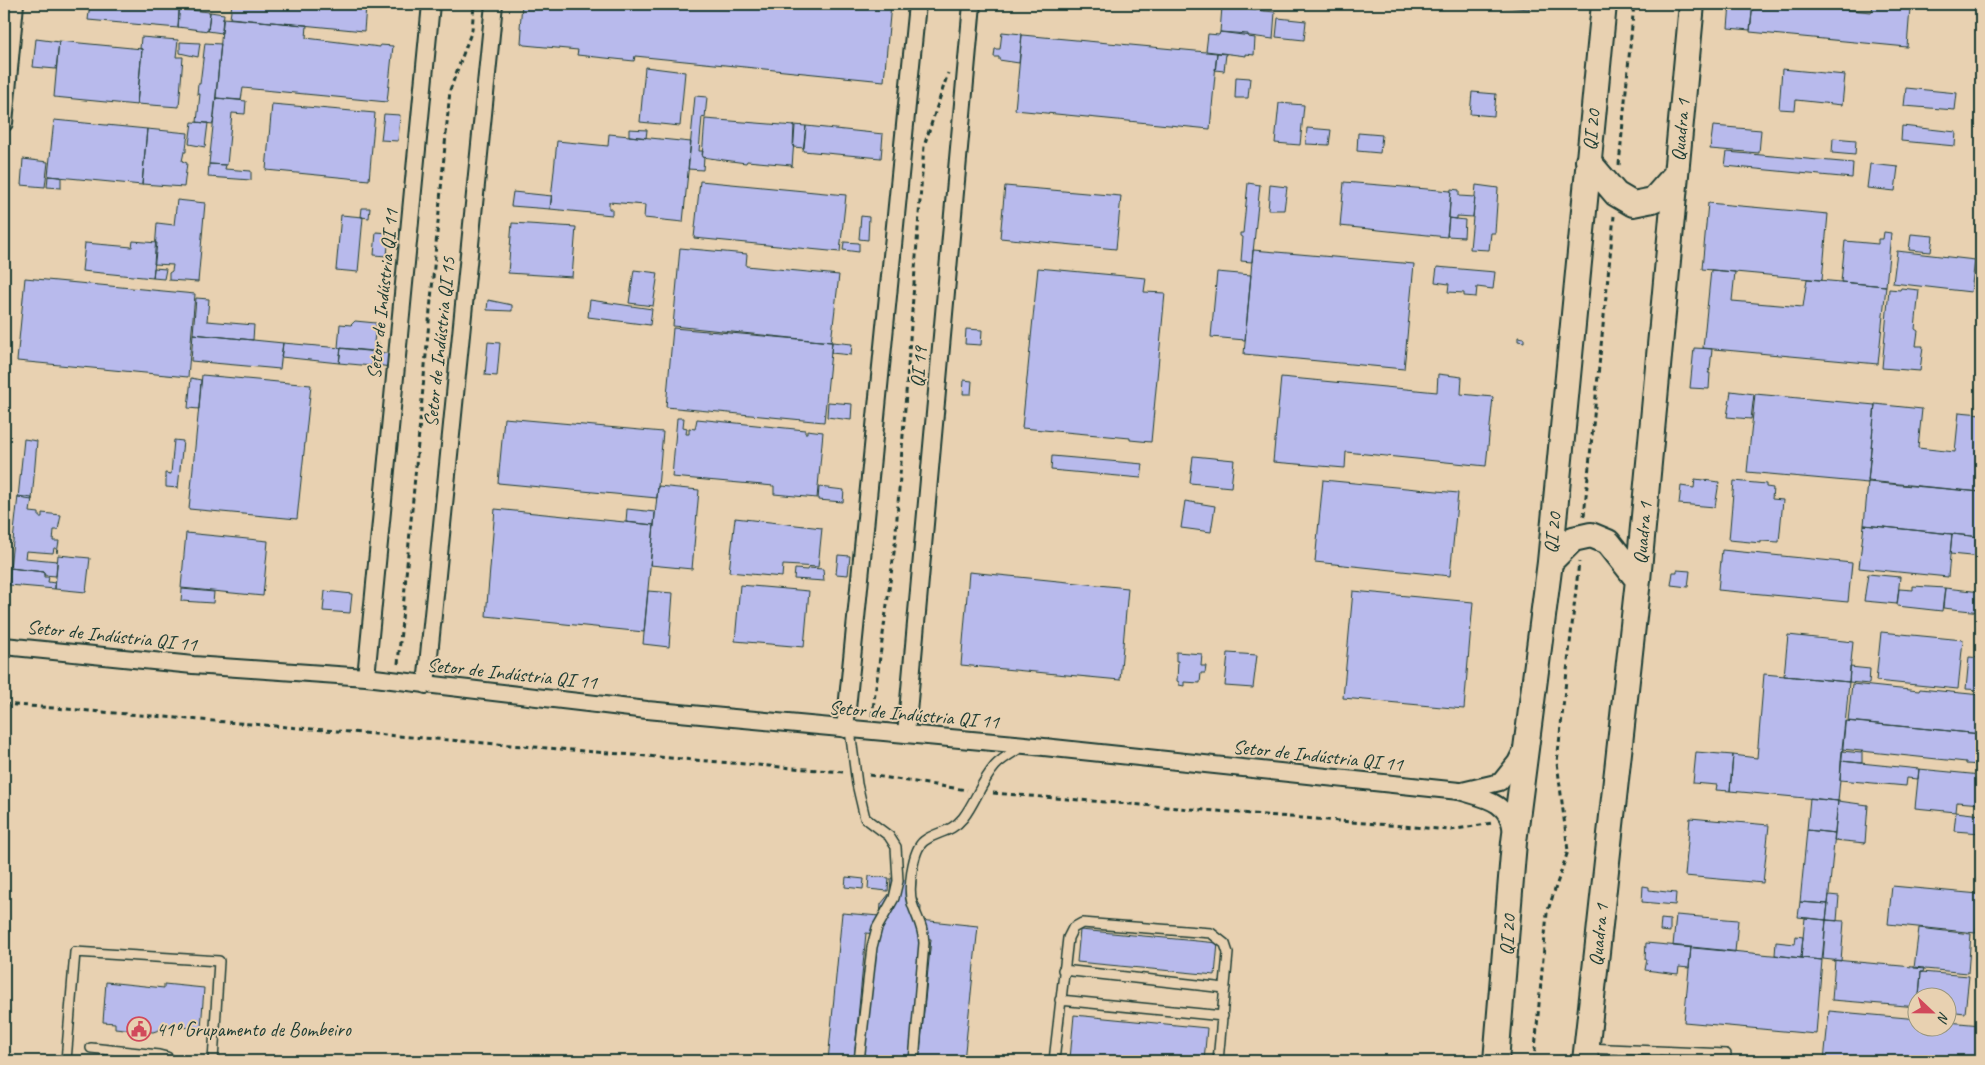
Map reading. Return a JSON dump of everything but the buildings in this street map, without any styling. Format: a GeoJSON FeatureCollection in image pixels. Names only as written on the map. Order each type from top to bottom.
{"type":"FeatureCollection","features":[{"type":"Feature","properties":{"kind":"street"},"geometry":{"type":"LineString","coordinates":[[4,123],[15,4]]}},
{"type":"Feature","properties":{"kind":"street","name":"Setor de Indústria QI 11"},"geometry":{"type":"LineString","coordinates":[[366,677],[432,4]]}},
{"type":"Feature","properties":{"kind":"street","name":"Setor de Indústria QI 15"},"geometry":{"type":"LineString","coordinates":[[426,685],[494,4]]}},
{"type":"Feature","properties":{"kind":"street"},"geometry":{"type":"LineString","coordinates":[[848,729],[917,4]]}},
{"type":"Feature","properties":{"kind":"street","name":"QI 19"},"geometry":{"type":"LineString","coordinates":[[906,734],[972,4]]}},
{"type":"Feature","properties":{"kind":"street","name":"QI 20"},"geometry":{"type":"LineString","coordinates":[[1496,1061],[1512,831],[1526,743],[1550,562],[1604,4]]}},
{"type":"Feature","properties":{"kind":"street","name":"Quadra 1"},"geometry":{"type":"LineString","coordinates":[[1585,1054],[1638,580],[1692,4]]}},
{"type":"Feature","properties":{"kind":"street"},"geometry":{"type":"LineString","coordinates":[[1588,161],[1616,194],[1633,204],[1653,200],[1676,174]]}},
{"type":"Feature","properties":{"kind":"street"},"geometry":{"type":"LineString","coordinates":[[1550,562],[1573,539],[1591,536],[1608,542],[1638,580]]}},
{"type":"Feature","properties":{"kind":"street","name":"Setor de Indústria QI 11"},"geometry":{"type":"LineString","coordinates":[[4,646],[193,665],[366,677],[426,685],[848,729],[1025,745],[1460,791]]}},
{"type":"Feature","properties":{"kind":"street"},"geometry":{"type":"LineString","coordinates":[[1460,791],[1500,782],[1516,762],[1526,743]]}},
{"type":"Feature","properties":{"kind":"street"},"geometry":{"type":"LineString","coordinates":[[1460,791],[1492,801],[1505,810],[1512,831]]}},
{"type":"Feature","properties":{"kind":"lane"},"geometry":{"type":"LineString","coordinates":[[848,729],[865,818],[889,836],[896,847],[898,881],[894,898],[877,928],[872,947],[859,1061]]}},
{"type":"Feature","properties":{"kind":"lane"},"geometry":{"type":"LineString","coordinates":[[914,1061],[924,943],[923,929],[911,902],[910,883],[917,849],[924,841],[953,828],[964,818],[977,792],[996,765],[1025,745]]}},
{"type":"Feature","properties":{"kind":"lane"},"geometry":{"type":"LineString","coordinates":[[1054,1061],[1068,938],[1073,928],[1082,923],[1211,933],[1225,944],[1228,953],[1218,1061]]}},
{"type":"Feature","properties":{"kind":"lane"},"geometry":{"type":"LineString","coordinates":[[66,1061],[75,952],[220,961],[213,1061]]}},
{"type":"Feature","properties":{"kind":"lane"},"geometry":{"type":"LineString","coordinates":[[1063,970],[1225,988]]}},
{"type":"Feature","properties":{"kind":"lane"},"geometry":{"type":"LineString","coordinates":[[1060,1000],[1222,1016]]}},
{"type":"Feature","properties":{"kind":"lane"},"geometry":{"type":"LineString","coordinates":[[91,1048],[159,1055],[167,1057],[172,1061]]}},
{"type":"Feature","properties":{"kind":"lane"},"geometry":{"type":"LineString","coordinates":[[1585,1054],[1726,1054]]}},
{"type":"Feature","properties":{"kind":"path"},"geometry":{"type":"LineString","coordinates":[[396,681],[450,90],[472,30],[474,4]]}},
{"type":"Feature","properties":{"kind":"path"},"geometry":{"type":"LineString","coordinates":[[869,731],[895,545],[924,146],[950,68]]}},
{"type":"Feature","properties":{"kind":"path"},"geometry":{"type":"LineString","coordinates":[[4,704],[856,773],[977,792],[1451,830],[1512,831]]}},
{"type":"Feature","properties":{"kind":"place","name":"41º Grupamento de Bombeiro"},"geometry":{"type":"Point","coordinates":[139,1029]}}]}
